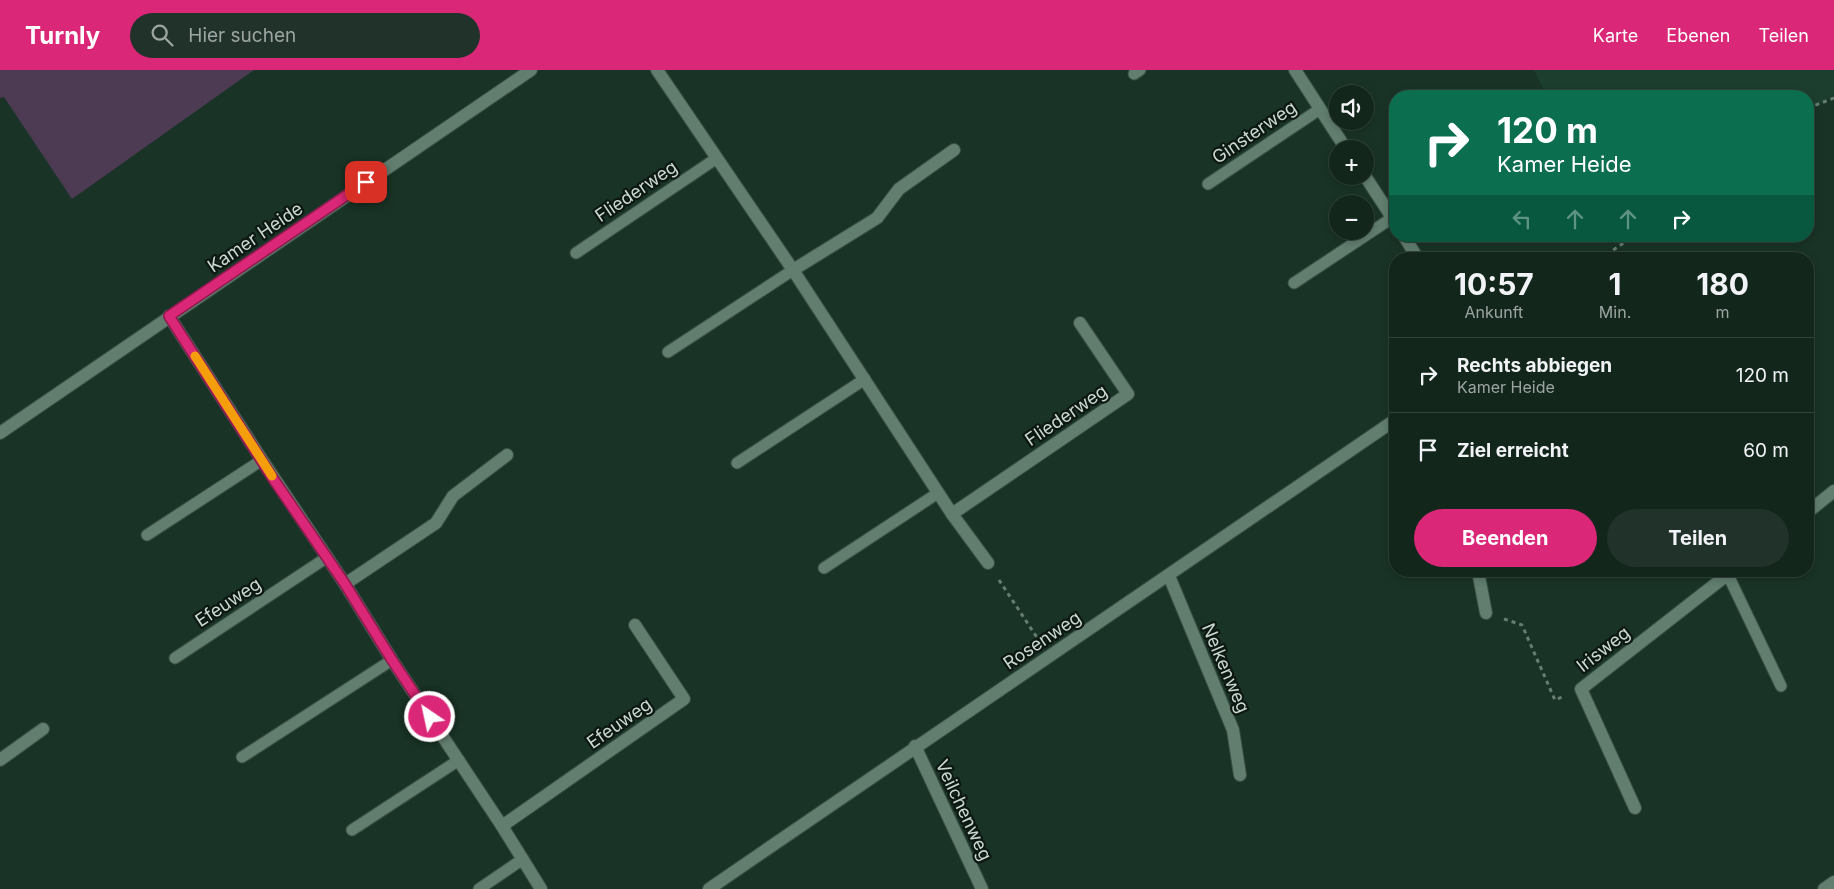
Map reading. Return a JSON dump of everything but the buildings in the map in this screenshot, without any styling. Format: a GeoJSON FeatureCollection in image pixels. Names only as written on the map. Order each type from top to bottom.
{"type":"FeatureCollection","features":[{"type":"Feature","properties":{"kind":"street","name":"Kamer Heide"},"geometry":{"type":"LineString","coordinates":[[0,433],[530,70]]}},
{"type":"Feature","properties":{"kind":"street"},"geometry":{"type":"LineString","coordinates":[[657,70],[793,270],[952,514],[988,563]]}},
{"type":"Feature","properties":{"kind":"street","name":"Ginsterweg"},"geometry":{"type":"LineString","coordinates":[[1295,70],[1340,140]]}},
{"type":"Feature","properties":{"kind":"street"},"geometry":{"type":"LineString","coordinates":[[793,270],[877,218],[899,189],[954,150]]}},
{"type":"Feature","properties":{"kind":"street"},"geometry":{"type":"LineString","coordinates":[[1371,185],[1389,212]]}},
{"type":"Feature","properties":{"kind":"street"},"geometry":{"type":"LineString","coordinates":[[169,316],[326,558],[345,584],[392,660],[502,826],[541,889]]}},
{"type":"Feature","properties":{"kind":"street","name":"Fliederweg"},"geometry":{"type":"LineString","coordinates":[[952,514],[1128,394],[1080,323]]}},
{"type":"Feature","properties":{"kind":"street","name":"Rosenweg"},"geometry":{"type":"LineString","coordinates":[[709,889],[915,746],[1169,576],[1389,424]]}},
{"type":"Feature","properties":{"kind":"street"},"geometry":{"type":"LineString","coordinates":[[345,584],[436,523],[453,496],[507,455]]}},
{"type":"Feature","properties":{"kind":"street"},"geometry":{"type":"LineString","coordinates":[[1814,507],[1834,491]]}},
{"type":"Feature","properties":{"kind":"street","name":"Nelkenweg"},"geometry":{"type":"LineString","coordinates":[[1169,576],[1233,730],[1240,775]]}},
{"type":"Feature","properties":{"kind":"street"},"geometry":{"type":"LineString","coordinates":[[1479,577],[1486,613]]}},
{"type":"Feature","properties":{"kind":"street","name":"Irisweg"},"geometry":{"type":"LineString","coordinates":[[1635,808],[1581,689],[1725,577]]}},
{"type":"Feature","properties":{"kind":"street","name":"Efeuweg"},"geometry":{"type":"LineString","coordinates":[[502,826],[684,699],[635,625]]}},
{"type":"Feature","properties":{"kind":"street"},"geometry":{"type":"LineString","coordinates":[[0,760],[43,729]]}},
{"type":"Feature","properties":{"kind":"street","name":"Veilchenweg"},"geometry":{"type":"LineString","coordinates":[[915,746],[982,889]]}},
{"type":"Feature","properties":{"kind":"street"},"geometry":{"type":"LineString","coordinates":[[1824,889],[1834,882]]}},
{"type":"Feature","properties":{"kind":"lane","name":"Ginsterweg"},"geometry":{"type":"LineString","coordinates":[[1208,184],[1320,109]]}},
{"type":"Feature","properties":{"kind":"lane","name":"Fliederweg"},"geometry":{"type":"LineString","coordinates":[[576,253],[717,158]]}},
{"type":"Feature","properties":{"kind":"lane"},"geometry":{"type":"LineString","coordinates":[[1294,283],[1389,223]]}},
{"type":"Feature","properties":{"kind":"lane"},"geometry":{"type":"LineString","coordinates":[[668,352],[793,270]]}},
{"type":"Feature","properties":{"kind":"lane"},"geometry":{"type":"LineString","coordinates":[[737,463],[864,379]]}},
{"type":"Feature","properties":{"kind":"lane"},"geometry":{"type":"LineString","coordinates":[[147,535],[262,460]]}},
{"type":"Feature","properties":{"kind":"lane"},"geometry":{"type":"LineString","coordinates":[[824,568],[938,493]]}},
{"type":"Feature","properties":{"kind":"lane","name":"Efeuweg"},"geometry":{"type":"LineString","coordinates":[[175,658],[326,558]]}},
{"type":"Feature","properties":{"kind":"lane","name":"Irisweg"},"geometry":{"type":"LineString","coordinates":[[1732,577],[1781,686]]}},
{"type":"Feature","properties":{"kind":"lane"},"geometry":{"type":"LineString","coordinates":[[242,757],[392,660]]}},
{"type":"Feature","properties":{"kind":"lane"},"geometry":{"type":"LineString","coordinates":[[352,830],[459,760]]}},
{"type":"Feature","properties":{"kind":"lane"},"geometry":{"type":"LineString","coordinates":[[479,889],[523,860]]}},
{"type":"Feature","properties":{"kind":"path"},"geometry":{"type":"LineString","coordinates":[[1814,106],[1834,98]]}},
{"type":"Feature","properties":{"kind":"path"},"geometry":{"type":"LineString","coordinates":[[1610,252],[1625,242]]}},
{"type":"Feature","properties":{"kind":"path"},"geometry":{"type":"LineString","coordinates":[[988,563],[1050,656]]}},
{"type":"Feature","properties":{"kind":"path"},"geometry":{"type":"LineString","coordinates":[[1486,613],[1522,625],[1555,700],[1581,689]]}},
{"type":"Feature","properties":{"kind":"shaded area"},"geometry":{"type":"Polygon","coordinates":[[[0,70],[254,70],[72,199],[4,97],[0,98],[0,70]]]}},
{"type":"Feature","properties":{"kind":"shaded area"},"geometry":{"type":"Polygon","coordinates":[[[1534,70],[1834,70],[1834,95],[1814,108],[1814,90],[1543,90],[1534,70]]]}},
{"type":"Feature","properties":{"kind":"slow traffic"},"geometry":{"type":"LineString","coordinates":[[195,356],[272,476]]}},
{"type":"Feature","properties":{"kind":"route"},"geometry":{"type":"LineString","coordinates":[[366,182],[169,316],[272,477],[345,584],[430,717]]}}]}
